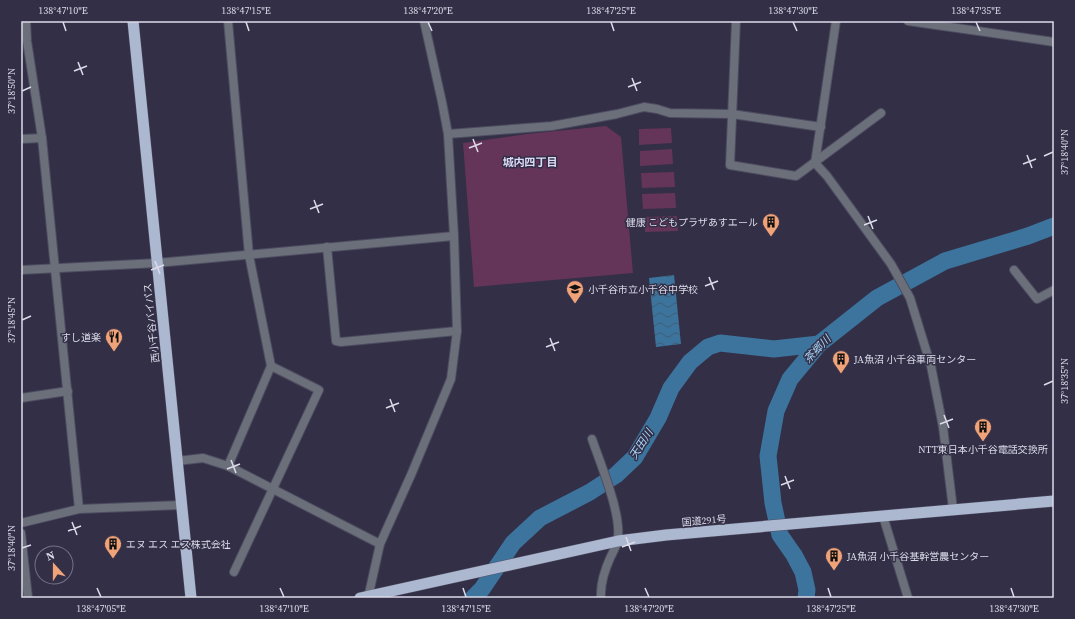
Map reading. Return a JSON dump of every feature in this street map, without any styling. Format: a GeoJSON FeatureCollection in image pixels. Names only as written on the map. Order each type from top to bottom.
{"type":"FeatureCollection","features":[{"type":"Feature","properties":{"kind":"highway","name":"西小千谷バイパス"},"geometry":{"type":"LineString","coordinates":[[133,21],[191,598]]}},
{"type":"Feature","properties":{"kind":"highway","name":"国道291号"},"geometry":{"type":"LineString","coordinates":[[365,598],[618,542],[666,535],[1054,501]]}},
{"type":"Feature","properties":{"kind":"street"},"geometry":{"type":"LineString","coordinates":[[26,21],[24,41],[42,138],[79,510]]}},
{"type":"Feature","properties":{"kind":"street"},"geometry":{"type":"LineString","coordinates":[[228,21],[249,255],[271,366],[228,466]]}},
{"type":"Feature","properties":{"kind":"street"},"geometry":{"type":"LineString","coordinates":[[365,598],[380,544],[412,475],[451,379],[457,331],[454,236],[448,134],[424,21]]}},
{"type":"Feature","properties":{"kind":"street"},"geometry":{"type":"LineString","coordinates":[[736,21],[730,165],[796,176],[881,113]]}},
{"type":"Feature","properties":{"kind":"street"},"geometry":{"type":"LineString","coordinates":[[815,163],[836,21]]}},
{"type":"Feature","properties":{"kind":"street"},"geometry":{"type":"LineString","coordinates":[[908,21],[1054,42]]}},
{"type":"Feature","properties":{"kind":"street"},"geometry":{"type":"LineString","coordinates":[[448,134],[552,126],[617,114],[644,107],[670,113],[732,114],[821,127]]}},
{"type":"Feature","properties":{"kind":"street"},"geometry":{"type":"LineString","coordinates":[[21,139],[42,138]]}},
{"type":"Feature","properties":{"kind":"street"},"geometry":{"type":"LineString","coordinates":[[815,163],[827,176],[891,264],[910,298],[931,366],[943,427],[953,509]]}},
{"type":"Feature","properties":{"kind":"street"},"geometry":{"type":"LineString","coordinates":[[21,270],[157,263],[454,236]]}},
{"type":"Feature","properties":{"kind":"street"},"geometry":{"type":"LineString","coordinates":[[327,247],[336,340],[341,342],[457,331]]}},
{"type":"Feature","properties":{"kind":"street"},"geometry":{"type":"LineString","coordinates":[[1014,270],[1037,299],[1054,290]]}},
{"type":"Feature","properties":{"kind":"street"},"geometry":{"type":"LineString","coordinates":[[234,572],[319,390],[271,366]]}},
{"type":"Feature","properties":{"kind":"street"},"geometry":{"type":"LineString","coordinates":[[21,398],[68,391]]}},
{"type":"Feature","properties":{"kind":"street"},"geometry":{"type":"LineString","coordinates":[[592,439],[612,497],[618,524],[618,542],[610,558],[604,576],[601,598]]}},
{"type":"Feature","properties":{"kind":"street"},"geometry":{"type":"LineString","coordinates":[[177,461],[203,458],[228,466],[380,544]]}},
{"type":"Feature","properties":{"kind":"street"},"geometry":{"type":"LineString","coordinates":[[21,523],[79,510],[182,505]]}},
{"type":"Feature","properties":{"kind":"street"},"geometry":{"type":"LineString","coordinates":[[883,516],[908,598]]}},
{"type":"Feature","properties":{"kind":"street"},"geometry":{"type":"LineString","coordinates":[[21,533],[28,598]]}},
{"type":"Feature","properties":{"kind":"shaded area"},"geometry":{"type":"Polygon","coordinates":[[[606,126],[621,137],[633,273],[474,287],[463,143],[527,134],[606,126]]]}},
{"type":"Feature","properties":{"kind":"shaded area"},"geometry":{"type":"Polygon","coordinates":[[[671,128],[672,143],[639,145],[639,129],[671,128]]]}},
{"type":"Feature","properties":{"kind":"shaded area"},"geometry":{"type":"Polygon","coordinates":[[[672,149],[673,164],[640,166],[640,151],[672,149]]]}},
{"type":"Feature","properties":{"kind":"shaded area"},"geometry":{"type":"Polygon","coordinates":[[[674,172],[675,187],[642,188],[641,173],[674,172]]]}},
{"type":"Feature","properties":{"kind":"shaded area"},"geometry":{"type":"Polygon","coordinates":[[[675,193],[676,208],[643,209],[642,194],[675,193]]]}},
{"type":"Feature","properties":{"kind":"shaded area"},"geometry":{"type":"Polygon","coordinates":[[[677,216],[678,231],[645,232],[644,217],[677,216]]]}},
{"type":"Feature","properties":{"kind":"water"},"geometry":{"type":"Polygon","coordinates":[[[674,275],[681,344],[656,347],[649,278],[674,275]]]}},
{"type":"Feature","properties":{"kind":"waterway","name":"天田川"},"geometry":{"type":"LineString","coordinates":[[806,598],[807,590],[803,572],[794,555],[780,535],[773,503],[768,456],[776,411],[790,379],[819,344],[877,298],[945,261],[1028,236],[1054,226]]}},
{"type":"Feature","properties":{"kind":"waterway","name":"天田川"},"geometry":{"type":"LineString","coordinates":[[473,598],[482,589],[513,543],[540,518],[590,492],[616,475],[635,457],[658,418],[671,388],[690,362],[708,347],[720,343],[774,349],[819,344]]}},
{"type":"Feature","properties":{"kind":"place","name":"健康 こどもプラザあすエール"},"geometry":{"type":"Point","coordinates":[771,237]}},
{"type":"Feature","properties":{"kind":"place","name":"小千谷市立小千谷中学校"},"geometry":{"type":"Point","coordinates":[575,304]}},
{"type":"Feature","properties":{"kind":"place","name":"すし道楽"},"geometry":{"type":"Point","coordinates":[114,352]}},
{"type":"Feature","properties":{"kind":"place","name":"JA魚沼 小千谷車両センター"},"geometry":{"type":"Point","coordinates":[841,374]}},
{"type":"Feature","properties":{"kind":"place","name":"NTT東日本小千谷電話交換所"},"geometry":{"type":"Point","coordinates":[983,442]}},
{"type":"Feature","properties":{"kind":"place","name":"エヌ エス エス株式会社"},"geometry":{"type":"Point","coordinates":[113,559]}},
{"type":"Feature","properties":{"kind":"place","name":"JA魚沼 小千谷基幹営農センター"},"geometry":{"type":"Point","coordinates":[834,571]}},
{"type":"Feature","properties":{"kind":"district","name":"城内四丁目"},"geometry":{"type":"Point","coordinates":[530,162]}},
{"type":"Feature","properties":{"kind":"water label","name":"茶郷川"},"geometry":{"type":"Point","coordinates":[817,349]}}]}
